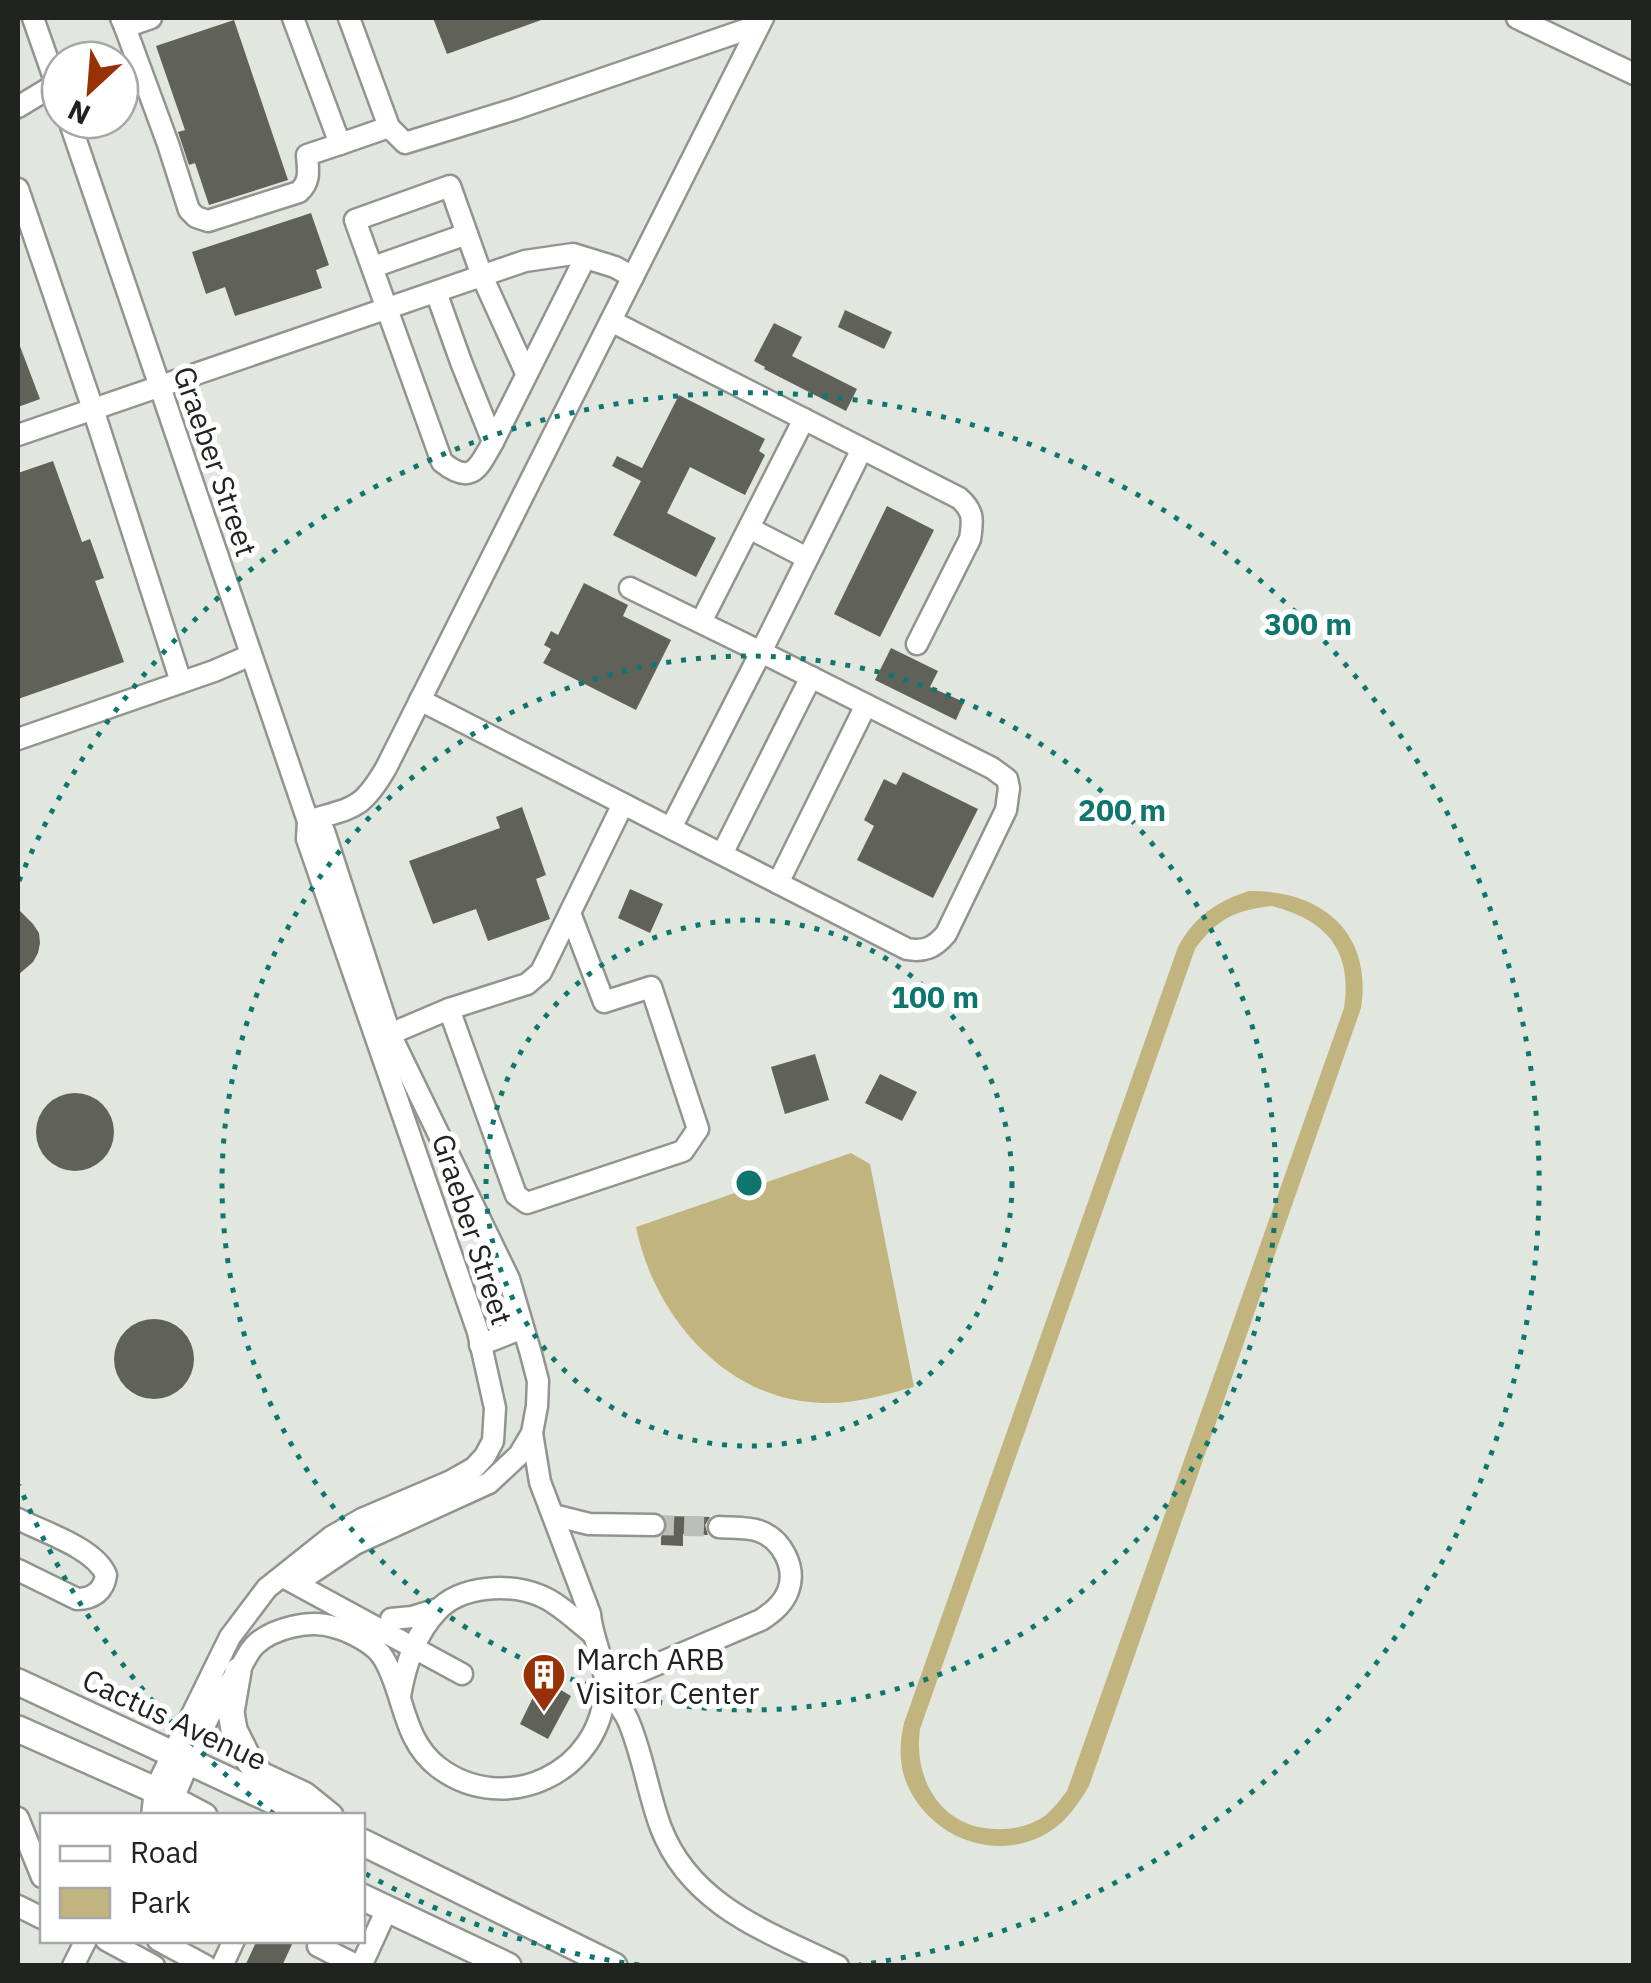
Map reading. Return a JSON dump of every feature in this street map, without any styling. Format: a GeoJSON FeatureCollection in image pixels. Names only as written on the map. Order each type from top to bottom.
{"type":"FeatureCollection","features":[{"type":"Feature","properties":{"kind":"main road"},"geometry":{"type":"LineString","coordinates":[[238,1671],[231,1712],[234,1730],[250,1762],[261,1775],[304,1795],[326,1813]]}},
{"type":"Feature","properties":{"kind":"main road","name":"Cactus Avenue"},"geometry":{"type":"LineString","coordinates":[[18,1682],[300,1813]]}},
{"type":"Feature","properties":{"kind":"main road"},"geometry":{"type":"LineString","coordinates":[[18,1729],[158,1804],[192,1813]]}},
{"type":"Feature","properties":{"kind":"main road"},"geometry":{"type":"LineString","coordinates":[[365,1843],[614,1966]]}},
{"type":"Feature","properties":{"kind":"main road"},"geometry":{"type":"LineString","coordinates":[[365,1898],[508,1966]]}},
{"type":"Feature","properties":{"kind":"street"},"geometry":{"type":"LineString","coordinates":[[151,18],[123,22],[189,210],[196,217],[208,221],[299,192],[309,177],[307,155],[388,128]]}},
{"type":"Feature","properties":{"kind":"street"},"geometry":{"type":"LineString","coordinates":[[292,18],[340,144]]}},
{"type":"Feature","properties":{"kind":"street"},"geometry":{"type":"LineString","coordinates":[[348,18],[388,128],[405,143],[515,109],[761,22]]}},
{"type":"Feature","properties":{"kind":"street"},"geometry":{"type":"LineString","coordinates":[[1518,18],[1634,74]]}},
{"type":"Feature","properties":{"kind":"street"},"geometry":{"type":"LineString","coordinates":[[308,820],[358,806],[372,792],[761,22]]}},
{"type":"Feature","properties":{"kind":"street","name":"Graeber Street"},"geometry":{"type":"LineString","coordinates":[[75,140],[308,820],[306,839],[478,1332],[495,1408],[493,1442],[474,1468],[362,1519],[331,1537],[293,1573]]}},
{"type":"Feature","properties":{"kind":"street"},"geometry":{"type":"LineString","coordinates":[[526,373],[482,276],[450,186],[356,220],[442,462],[452,470],[469,474],[477,470],[493,442],[585,258]]}},
{"type":"Feature","properties":{"kind":"street"},"geometry":{"type":"LineString","coordinates":[[18,189],[94,409],[181,682]]}},
{"type":"Feature","properties":{"kind":"street"},"geometry":{"type":"LineString","coordinates":[[373,267],[467,234]]}},
{"type":"Feature","properties":{"kind":"street"},"geometry":{"type":"LineString","coordinates":[[18,435],[525,261],[573,254],[633,277]]}},
{"type":"Feature","properties":{"kind":"street"},"geometry":{"type":"LineString","coordinates":[[436,292],[493,442]]}},
{"type":"Feature","properties":{"kind":"street"},"geometry":{"type":"LineString","coordinates":[[611,321],[969,506],[973,523],[970,538],[917,644]]}},
{"type":"Feature","properties":{"kind":"street"},"geometry":{"type":"LineString","coordinates":[[701,622],[804,419]]}},
{"type":"Feature","properties":{"kind":"street"},"geometry":{"type":"LineString","coordinates":[[671,828],[862,448]]}},
{"type":"Feature","properties":{"kind":"street"},"geometry":{"type":"LineString","coordinates":[[749,528],[808,558]]}},
{"type":"Feature","properties":{"kind":"street"},"geometry":{"type":"LineString","coordinates":[[420,700],[907,949],[919,951],[939,942],[1006,810],[1008,779],[630,588]]}},
{"type":"Feature","properties":{"kind":"street"},"geometry":{"type":"LineString","coordinates":[[18,738],[251,655]]}},
{"type":"Feature","properties":{"kind":"street"},"geometry":{"type":"LineString","coordinates":[[722,854],[812,677]]}},
{"type":"Feature","properties":{"kind":"street"},"geometry":{"type":"LineString","coordinates":[[778,883],[866,705]]}},
{"type":"Feature","properties":{"kind":"street"},"geometry":{"type":"LineString","coordinates":[[390,1034],[527,984],[541,972],[623,804]]}},
{"type":"Feature","properties":{"kind":"street","name":"Graeber Street"},"geometry":{"type":"LineString","coordinates":[[308,820],[324,831],[390,1034],[509,1279],[538,1381],[532,1433],[540,1482],[590,1614],[592,1632]]}},
{"type":"Feature","properties":{"kind":"street"},"geometry":{"type":"LineString","coordinates":[[450,1009],[516,1196],[528,1203],[684,1151],[698,1129],[651,987],[604,1002],[570,913]]}},
{"type":"Feature","properties":{"kind":"street"},"geometry":{"type":"LineString","coordinates":[[480,1345],[524,1328]]}},
{"type":"Feature","properties":{"kind":"street"},"geometry":{"type":"LineString","coordinates":[[158,1804],[182,1757],[230,1637],[267,1588],[369,1536],[489,1483],[519,1455],[532,1433]]}},
{"type":"Feature","properties":{"kind":"street"},"geometry":{"type":"LineString","coordinates":[[553,1515],[589,1524],[654,1525]]}},
{"type":"Feature","properties":{"kind":"street"},"geometry":{"type":"LineString","coordinates":[[18,1520],[83,1550],[100,1562],[106,1575],[102,1588],[87,1599],[18,1570]]}},
{"type":"Feature","properties":{"kind":"street"},"geometry":{"type":"LineString","coordinates":[[606,1686],[761,1620],[776,1610],[788,1593],[791,1580],[783,1549],[758,1530],[719,1527]]}},
{"type":"Feature","properties":{"kind":"street"},"geometry":{"type":"LineString","coordinates":[[293,1573],[465,1669]]}},
{"type":"Feature","properties":{"kind":"street"},"geometry":{"type":"LineString","coordinates":[[182,1757],[252,1648],[274,1633],[323,1623],[360,1638],[383,1656],[409,1730],[421,1750],[458,1779],[503,1790],[526,1786],[551,1777],[568,1764],[596,1730],[606,1686],[592,1632],[543,1597],[506,1587],[485,1589],[438,1609],[384,1624],[334,1626]]}},
{"type":"Feature","properties":{"kind":"street"},"geometry":{"type":"LineString","coordinates":[[399,1698],[405,1670],[438,1609]]}},
{"type":"Feature","properties":{"kind":"street"},"geometry":{"type":"LineString","coordinates":[[606,1686],[627,1718],[662,1830],[680,1865],[702,1891],[727,1910],[838,1966]]}},
{"type":"Feature","properties":{"kind":"street"},"geometry":{"type":"LineString","coordinates":[[18,1818],[40,1872]]}},
{"type":"Feature","properties":{"kind":"street"},"geometry":{"type":"LineString","coordinates":[[311,1951],[360,1966],[387,1909]]}},
{"type":"Feature","properties":{"kind":"street"},"geometry":{"type":"LineString","coordinates":[[73,1966],[84,1943]]}},
{"type":"Feature","properties":{"kind":"street"},"geometry":{"type":"LineString","coordinates":[[112,1943],[154,1966]]}},
{"type":"Feature","properties":{"kind":"street"},"geometry":{"type":"LineString","coordinates":[[164,1943],[206,1966]]}},
{"type":"Feature","properties":{"kind":"street"},"geometry":{"type":"LineString","coordinates":[[222,1966],[233,1943]]}},
{"type":"Feature","properties":{"kind":"green space"},"geometry":{"type":"Polygon","coordinates":[[[1249,891],[1299,898],[1336,921],[1350,937],[1359,958],[1363,981],[1361,1008],[1089,1786],[1067,1817],[1049,1832],[1028,1842],[984,1845],[944,1829],[913,1797],[901,1763],[904,1723],[1178,947],[1199,919],[1249,891]],[[1272,906],[1237,913],[1219,923],[1195,949],[920,1729],[921,1765],[934,1797],[959,1819],[975,1826],[1001,1829],[1028,1825],[1046,1815],[1067,1791],[1344,1008],[1344,970],[1332,940],[1291,912],[1272,906]]]}},
{"type":"Feature","properties":{"kind":"green space"},"geometry":{"type":"Polygon","coordinates":[[[851,1153],[870,1164],[914,1387],[846,1402],[788,1399],[755,1387],[700,1348],[659,1292],[636,1227],[851,1153]]]}},
{"type":"Feature","properties":{"kind":"building"},"geometry":{"type":"Polygon","coordinates":[[[433,18],[544,18],[544,19],[447,54],[433,18]]]}},
{"type":"Feature","properties":{"kind":"building"},"geometry":{"type":"Polygon","coordinates":[[[234,20],[288,180],[209,205],[195,163],[189,165],[178,132],[185,130],[156,46],[234,20]]]}},
{"type":"Feature","properties":{"kind":"building"},"geometry":{"type":"Polygon","coordinates":[[[311,213],[329,265],[316,270],[322,288],[235,316],[225,287],[206,294],[192,252],[311,213]]]}},
{"type":"Feature","properties":{"kind":"building"},"geometry":{"type":"Polygon","coordinates":[[[845,310],[892,332],[884,349],[838,327],[845,310]]]}},
{"type":"Feature","properties":{"kind":"building"},"geometry":{"type":"Polygon","coordinates":[[[774,323],[802,337],[792,356],[857,389],[846,411],[754,361],[774,323]]]}},
{"type":"Feature","properties":{"kind":"building"},"geometry":{"type":"Polygon","coordinates":[[[18,341],[40,399],[18,407],[18,341]]]}},
{"type":"Feature","properties":{"kind":"building"},"geometry":{"type":"Polygon","coordinates":[[[679,395],[765,439],[759,451],[765,455],[745,495],[690,467],[667,513],[716,538],[696,577],[613,535],[641,481],[612,466],[617,456],[642,468],[679,395]]]}},
{"type":"Feature","properties":{"kind":"building"},"geometry":{"type":"Polygon","coordinates":[[[53,461],[82,542],[90,539],[104,578],[95,581],[124,662],[18,699],[18,473],[53,461]]]}},
{"type":"Feature","properties":{"kind":"building"},"geometry":{"type":"Polygon","coordinates":[[[887,506],[934,530],[880,637],[834,614],[887,506]]]}},
{"type":"Feature","properties":{"kind":"building"},"geometry":{"type":"Polygon","coordinates":[[[584,583],[628,605],[623,616],[671,640],[636,710],[543,663],[551,649],[544,645],[551,631],[558,635],[584,583]]]}},
{"type":"Feature","properties":{"kind":"building"},"geometry":{"type":"Polygon","coordinates":[[[891,648],[938,671],[930,687],[964,702],[956,720],[875,680],[891,648]]]}},
{"type":"Feature","properties":{"kind":"building"},"geometry":{"type":"Polygon","coordinates":[[[903,772],[978,809],[933,898],[857,860],[874,826],[864,820],[884,779],[896,785],[903,772]]]}},
{"type":"Feature","properties":{"kind":"building"},"geometry":{"type":"Polygon","coordinates":[[[522,807],[546,875],[536,879],[550,919],[488,941],[476,909],[433,924],[409,861],[500,828],[496,817],[522,807]]]}},
{"type":"Feature","properties":{"kind":"building"},"geometry":{"type":"Polygon","coordinates":[[[630,889],[663,904],[650,933],[618,918],[630,889]]]}},
{"type":"Feature","properties":{"kind":"building"},"geometry":{"type":"Polygon","coordinates":[[[18,909],[39,933],[40,943],[33,962],[18,975],[18,909]]]}},
{"type":"Feature","properties":{"kind":"building"},"geometry":{"type":"Polygon","coordinates":[[[815,1054],[829,1100],[785,1114],[771,1067],[815,1054]]]}},
{"type":"Feature","properties":{"kind":"building"},"geometry":{"type":"Polygon","coordinates":[[[880,1074],[917,1092],[902,1121],[865,1103],[880,1074]]]}},
{"type":"Feature","properties":{"kind":"building"},"geometry":{"type":"Polygon","coordinates":[[[75,1093],[90,1096],[102,1105],[111,1117],[111,1147],[102,1159],[90,1168],[75,1171],[60,1168],[48,1159],[39,1147],[36,1132],[39,1117],[48,1105],[60,1096],[75,1093]]]}},
{"type":"Feature","properties":{"kind":"building"},"geometry":{"type":"Polygon","coordinates":[[[154,1319],[169,1322],[182,1331],[191,1344],[191,1374],[182,1387],[169,1396],[154,1399],[139,1396],[126,1387],[117,1374],[114,1359],[117,1344],[126,1331],[139,1322],[154,1319]]]}},
{"type":"Feature","properties":{"kind":"building"},"geometry":{"type":"Polygon","coordinates":[[[664,1516],[710,1517],[705,1525],[708,1535],[683,1534],[683,1546],[661,1545],[668,1526],[664,1516]]]}},
{"type":"Feature","properties":{"kind":"building","name":"March ARB Visitor Center"},"geometry":{"type":"Polygon","coordinates":[[[549,1683],[571,1696],[548,1739],[520,1724],[538,1687],[545,1691],[549,1683]]]}},
{"type":"Feature","properties":{"kind":"building"},"geometry":{"type":"Polygon","coordinates":[[[256,1943],[293,1943],[282,1966],[245,1966],[256,1943]]]}},
{"type":"Feature","properties":{"kind":"tunnel"},"geometry":{"type":"LineString","coordinates":[[654,1525],[719,1527]]}},
{"type":"Feature","properties":{"kind":"place","name":"March ARB Visitor Center"},"geometry":{"type":"Point","coordinates":[544,1713]}}]}
